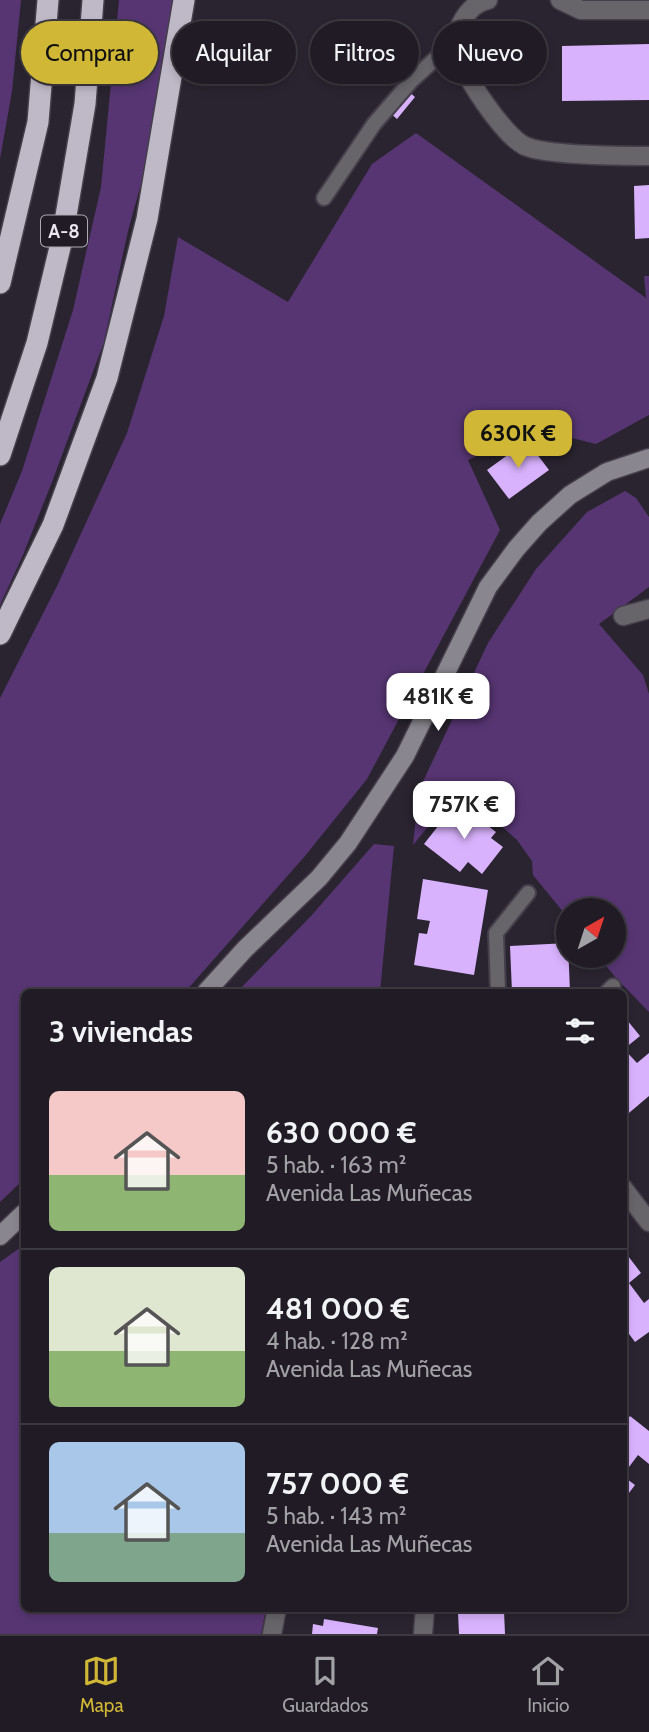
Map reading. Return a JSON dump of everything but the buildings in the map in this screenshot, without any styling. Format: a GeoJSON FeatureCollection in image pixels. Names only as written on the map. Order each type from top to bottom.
{"type":"FeatureCollection","features":[{"type":"Feature","properties":{"kind":"highway","name":"A-8"},"geometry":{"type":"LineString","coordinates":[[0,283],[38,122],[48,0]]}},
{"type":"Feature","properties":{"kind":"highway","name":"A-8"},"geometry":{"type":"LineString","coordinates":[[0,455],[37,343],[62,239],[85,104],[93,0]]}},
{"type":"Feature","properties":{"kind":"highway"},"geometry":{"type":"LineString","coordinates":[[0,634],[53,525],[107,378],[147,219],[184,0]]}},
{"type":"Feature","properties":{"kind":"street"},"geometry":{"type":"LineString","coordinates":[[461,21],[481,2],[488,0]]}},
{"type":"Feature","properties":{"kind":"street"},"geometry":{"type":"LineString","coordinates":[[560,0],[581,10],[649,10]]}},
{"type":"Feature","properties":{"kind":"street"},"geometry":{"type":"LineString","coordinates":[[473,84],[497,119],[524,145],[557,152],[649,156]]}},
{"type":"Feature","properties":{"kind":"street"},"geometry":{"type":"LineString","coordinates":[[209,989],[245,949],[319,878],[348,843],[405,757],[488,587],[516,549],[570,495],[607,472],[649,458]]}},
{"type":"Feature","properties":{"kind":"street"},"geometry":{"type":"LineString","coordinates":[[623,616],[649,608]]}},
{"type":"Feature","properties":{"kind":"street"},"geometry":{"type":"LineString","coordinates":[[627,1193],[649,1222]]}},
{"type":"Feature","properties":{"kind":"street"},"geometry":{"type":"LineString","coordinates":[[0,1236],[21,1216]]}},
{"type":"Feature","properties":{"kind":"street"},"geometry":{"type":"LineString","coordinates":[[272,1634],[276,1612]]}},
{"type":"Feature","properties":{"kind":"street"},"geometry":{"type":"LineString","coordinates":[[423,1634],[425,1612]]}},
{"type":"Feature","properties":{"kind":"lane"},"geometry":{"type":"LineString","coordinates":[[324,198],[374,124],[412,80],[433,61]]}},
{"type":"Feature","properties":{"kind":"lane"},"geometry":{"type":"LineString","coordinates":[[498,989],[496,933],[528,893]]}},
{"type":"Feature","properties":{"kind":"shaded area"},"geometry":{"type":"Polygon","coordinates":[[[0,0],[21,0],[12,91],[0,159],[0,0]]]}},
{"type":"Feature","properties":{"kind":"shaded area"},"geometry":{"type":"Polygon","coordinates":[[[119,0],[176,0],[153,140],[128,231],[104,342],[52,482],[0,605],[0,524],[22,471],[73,310],[101,187],[111,84],[158,84],[158,21],[117,21],[119,0]]]}},
{"type":"Feature","properties":{"kind":"shaded area"},"geometry":{"type":"Polygon","coordinates":[[[416,133],[646,298],[644,276],[649,276],[649,415],[596,444],[531,428],[468,460],[500,530],[367,779],[305,856],[188,989],[21,989],[21,1182],[0,1202],[0,698],[58,584],[127,433],[164,316],[178,237],[288,302],[372,164],[416,133]]]}},
{"type":"Feature","properties":{"kind":"shaded area"},"geometry":{"type":"Polygon","coordinates":[[[625,491],[636,498],[649,517],[649,587],[599,624],[643,675],[649,694],[649,1012],[608,968],[626,968],[626,898],[556,898],[556,903],[533,875],[532,861],[517,840],[459,789],[413,845],[419,790],[488,643],[536,569],[587,512],[625,491]]]}},
{"type":"Feature","properties":{"kind":"shaded area"},"geometry":{"type":"Polygon","coordinates":[[[374,844],[394,846],[380,989],[240,989],[311,916],[374,844]]]}},
{"type":"Feature","properties":{"kind":"shaded area"},"geometry":{"type":"Polygon","coordinates":[[[21,1247],[21,1612],[265,1612],[261,1634],[0,1634],[0,1262],[21,1247]]]}}]}
